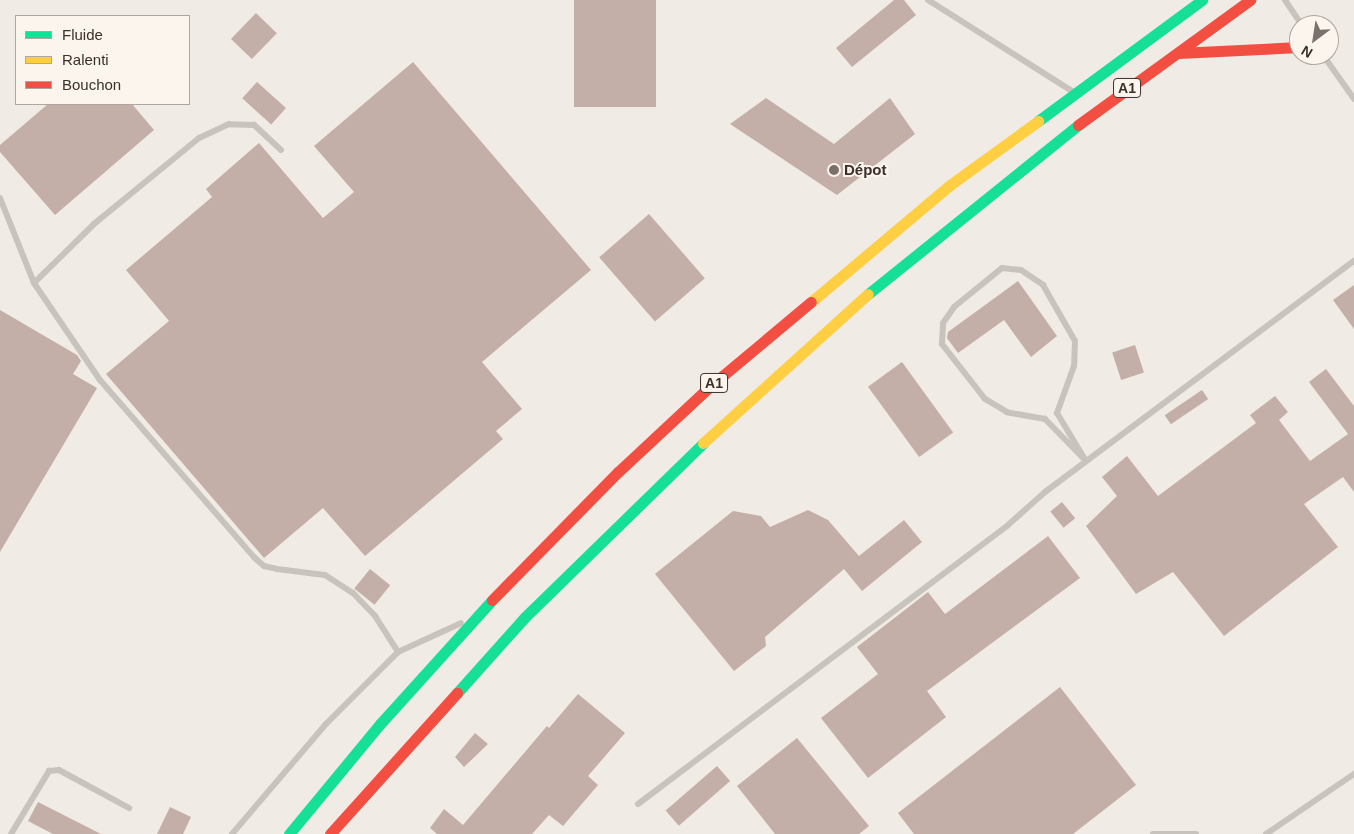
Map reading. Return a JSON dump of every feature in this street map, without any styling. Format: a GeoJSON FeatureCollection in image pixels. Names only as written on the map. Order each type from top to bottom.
{"type":"FeatureCollection","features":[{"type":"Feature","properties":{"kind":"highway","name":"A1"},"geometry":{"type":"LineString","coordinates":[[289,834],[380,724],[476,617],[618,472],[708,388],[950,185],[1074,92],[1202,0]]}},
{"type":"Feature","properties":{"kind":"highway","name":"A1"},"geometry":{"type":"LineString","coordinates":[[330,834],[525,617],[664,480],[864,297],[1092,113],[1250,0]]}},
{"type":"Feature","properties":{"kind":"highway"},"geometry":{"type":"LineString","coordinates":[[1178,53],[1289,47]]}},
{"type":"Feature","properties":{"kind":"lane"},"geometry":{"type":"LineString","coordinates":[[928,0],[1074,92]]}},
{"type":"Feature","properties":{"kind":"lane"},"geometry":{"type":"LineString","coordinates":[[1285,0],[1295,15]]}},
{"type":"Feature","properties":{"kind":"lane"},"geometry":{"type":"LineString","coordinates":[[1329,65],[1354,100]]}},
{"type":"Feature","properties":{"kind":"lane"},"geometry":{"type":"LineString","coordinates":[[34,284],[94,224],[199,138],[229,124],[254,125],[281,150]]}},
{"type":"Feature","properties":{"kind":"lane"},"geometry":{"type":"LineString","coordinates":[[0,198],[34,284],[100,380],[255,558],[264,566],[325,575],[353,594],[375,616],[398,652]]}},
{"type":"Feature","properties":{"kind":"lane"},"geometry":{"type":"LineString","coordinates":[[638,804],[1008,525],[1086,461],[1354,261]]}},
{"type":"Feature","properties":{"kind":"lane"},"geometry":{"type":"LineString","coordinates":[[1002,268],[1021,270],[1043,285],[1075,341],[1074,366],[1057,413],[1086,461],[1045,419],[1007,412],[985,399],[942,344],[943,323],[954,307],[1002,268]]}},
{"type":"Feature","properties":{"kind":"lane"},"geometry":{"type":"LineString","coordinates":[[232,834],[326,724],[398,652],[432,633],[476,617]]}},
{"type":"Feature","properties":{"kind":"lane"},"geometry":{"type":"LineString","coordinates":[[11,834],[49,771],[59,770],[129,808]]}},
{"type":"Feature","properties":{"kind":"lane"},"geometry":{"type":"LineString","coordinates":[[1266,834],[1354,774]]}},
{"type":"Feature","properties":{"kind":"lane"},"geometry":{"type":"LineString","coordinates":[[1153,834],[1196,834]]}},
{"type":"Feature","properties":{"kind":"building"},"geometry":{"type":"Polygon","coordinates":[[[574,0],[656,0],[656,107],[574,107],[574,0]]]}},
{"type":"Feature","properties":{"kind":"building"},"geometry":{"type":"Polygon","coordinates":[[[894,0],[904,0],[916,15],[852,67],[836,48],[894,0]]]}},
{"type":"Feature","properties":{"kind":"building"},"geometry":{"type":"Polygon","coordinates":[[[256,13],[277,33],[252,59],[231,39],[256,13]]]}},
{"type":"Feature","properties":{"kind":"building"},"geometry":{"type":"Polygon","coordinates":[[[413,62],[591,270],[482,362],[522,409],[496,431],[503,439],[365,556],[323,508],[264,558],[106,374],[169,321],[126,270],[212,197],[206,189],[259,143],[323,218],[354,192],[314,146],[413,62]]]}},
{"type":"Feature","properties":{"kind":"building"},"geometry":{"type":"Polygon","coordinates":[[[257,82],[286,108],[271,124],[242,98],[257,82]]]}},
{"type":"Feature","properties":{"kind":"building","name":"Dépot"},"geometry":{"type":"Polygon","coordinates":[[[766,98],[834,144],[890,98],[915,134],[837,195],[730,124],[766,98]]]}},
{"type":"Feature","properties":{"kind":"building"},"geometry":{"type":"Polygon","coordinates":[[[47,105],[133,105],[154,130],[55,215],[0,152],[0,145],[47,105]]]}},
{"type":"Feature","properties":{"kind":"building"},"geometry":{"type":"Polygon","coordinates":[[[649,214],[705,278],[655,321],[599,257],[649,214]]]}},
{"type":"Feature","properties":{"kind":"building"},"geometry":{"type":"Polygon","coordinates":[[[1018,281],[1057,336],[1031,357],[1004,320],[958,353],[947,338],[948,332],[1018,281]]]}},
{"type":"Feature","properties":{"kind":"building"},"geometry":{"type":"Polygon","coordinates":[[[1354,285],[1354,329],[1333,300],[1354,285]]]}},
{"type":"Feature","properties":{"kind":"building"},"geometry":{"type":"Polygon","coordinates":[[[0,310],[77,355],[81,361],[73,374],[97,388],[0,552],[0,310]]]}},
{"type":"Feature","properties":{"kind":"building"},"geometry":{"type":"Polygon","coordinates":[[[1135,345],[1144,373],[1121,380],[1112,352],[1135,345]]]}},
{"type":"Feature","properties":{"kind":"building"},"geometry":{"type":"Polygon","coordinates":[[[902,362],[953,432],[919,457],[868,387],[902,362]]]}},
{"type":"Feature","properties":{"kind":"building"},"geometry":{"type":"Polygon","coordinates":[[[1326,369],[1354,406],[1354,492],[1343,477],[1304,504],[1338,547],[1224,636],[1173,572],[1136,594],[1086,526],[1117,496],[1102,477],[1127,456],[1158,496],[1256,423],[1250,415],[1275,396],[1288,412],[1279,420],[1310,461],[1348,434],[1309,382],[1326,369]]]}},
{"type":"Feature","properties":{"kind":"building"},"geometry":{"type":"Polygon","coordinates":[[[1202,390],[1208,399],[1171,424],[1165,415],[1202,390]]]}},
{"type":"Feature","properties":{"kind":"building"},"geometry":{"type":"Polygon","coordinates":[[[1062,502],[1075,518],[1064,528],[1050,511],[1062,502]]]}},
{"type":"Feature","properties":{"kind":"building"},"geometry":{"type":"Polygon","coordinates":[[[808,510],[828,520],[859,556],[904,520],[922,542],[862,591],[844,569],[765,637],[766,646],[734,671],[655,574],[733,511],[761,516],[770,527],[808,510]]]}},
{"type":"Feature","properties":{"kind":"building"},"geometry":{"type":"Polygon","coordinates":[[[1048,536],[1080,578],[927,691],[946,717],[868,778],[821,718],[878,674],[857,647],[928,592],[945,614],[1048,536]]]}},
{"type":"Feature","properties":{"kind":"building"},"geometry":{"type":"Polygon","coordinates":[[[370,569],[390,585],[374,605],[354,588],[370,569]]]}},
{"type":"Feature","properties":{"kind":"building"},"geometry":{"type":"Polygon","coordinates":[[[1060,687],[1136,785],[1073,834],[914,834],[898,813],[1060,687]]]}},
{"type":"Feature","properties":{"kind":"building"},"geometry":{"type":"Polygon","coordinates":[[[578,694],[625,733],[588,776],[598,785],[563,826],[549,815],[532,834],[437,834],[430,828],[444,809],[463,825],[547,726],[549,728],[578,694]]]}},
{"type":"Feature","properties":{"kind":"building"},"geometry":{"type":"Polygon","coordinates":[[[475,733],[488,744],[464,767],[455,757],[475,733]]]}},
{"type":"Feature","properties":{"kind":"building"},"geometry":{"type":"Polygon","coordinates":[[[797,738],[869,826],[859,834],[775,834],[737,786],[797,738]]]}},
{"type":"Feature","properties":{"kind":"building"},"geometry":{"type":"Polygon","coordinates":[[[717,766],[730,781],[679,826],[666,811],[717,766]]]}},
{"type":"Feature","properties":{"kind":"building"},"geometry":{"type":"Polygon","coordinates":[[[38,802],[101,834],[53,834],[28,821],[38,802]]]}},
{"type":"Feature","properties":{"kind":"building"},"geometry":{"type":"Polygon","coordinates":[[[170,807],[191,817],[183,834],[157,834],[170,807]]]}},
{"type":"Feature","properties":{"kind":"traffic: fast"},"geometry":{"type":"LineString","coordinates":[[1038,121],[1202,0]]}},
{"type":"Feature","properties":{"kind":"traffic: fast"},"geometry":{"type":"LineString","coordinates":[[868,294],[1078,125]]}},
{"type":"Feature","properties":{"kind":"traffic: fast"},"geometry":{"type":"LineString","coordinates":[[457,693],[525,617],[703,443]]}},
{"type":"Feature","properties":{"kind":"traffic: fast"},"geometry":{"type":"LineString","coordinates":[[289,834],[380,724],[492,600]]}},
{"type":"Feature","properties":{"kind":"traffic: slow"},"geometry":{"type":"LineString","coordinates":[[811,302],[950,185],[1038,121]]}},
{"type":"Feature","properties":{"kind":"traffic: slow"},"geometry":{"type":"LineString","coordinates":[[703,443],[868,294]]}},
{"type":"Feature","properties":{"kind":"traffic: jam"},"geometry":{"type":"LineString","coordinates":[[1078,125],[1250,0]]}},
{"type":"Feature","properties":{"kind":"traffic: jam"},"geometry":{"type":"LineString","coordinates":[[1178,53],[1289,47]]}},
{"type":"Feature","properties":{"kind":"traffic: jam"},"geometry":{"type":"LineString","coordinates":[[492,600],[618,472],[708,388],[811,302]]}},
{"type":"Feature","properties":{"kind":"traffic: jam"},"geometry":{"type":"LineString","coordinates":[[330,834],[457,693]]}},
{"type":"Feature","properties":{"kind":"place","name":"Dépot"},"geometry":{"type":"Point","coordinates":[834,170]}}]}
